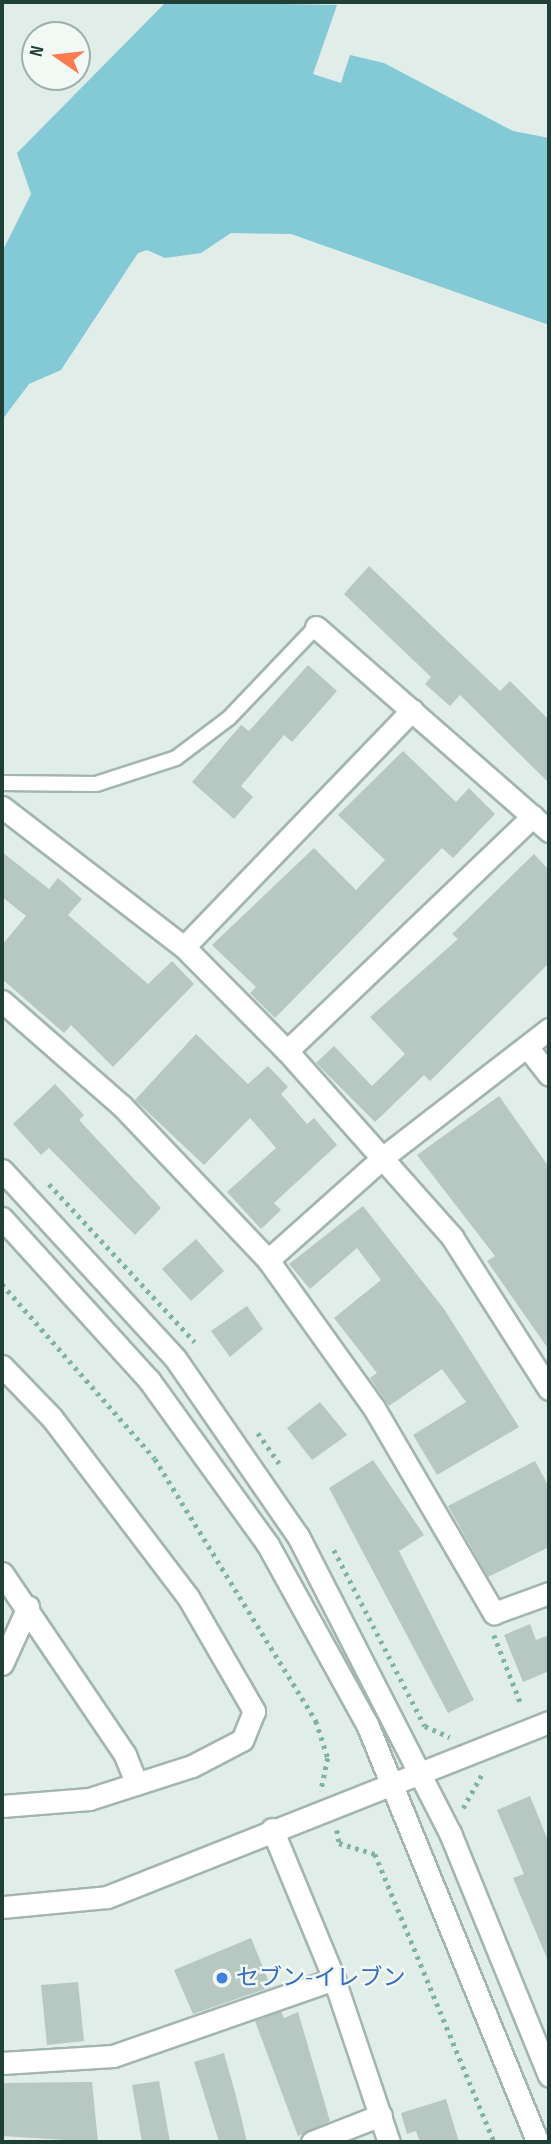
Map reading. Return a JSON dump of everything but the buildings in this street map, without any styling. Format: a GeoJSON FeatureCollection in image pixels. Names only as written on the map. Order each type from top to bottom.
{"type":"FeatureCollection","features":[{"type":"Feature","properties":{"kind":"street"},"geometry":{"type":"LineString","coordinates":[[316,627],[549,831]]}},
{"type":"Feature","properties":{"kind":"street"},"geometry":{"type":"LineString","coordinates":[[184,947],[412,710]]}},
{"type":"Feature","properties":{"kind":"street"},"geometry":{"type":"LineString","coordinates":[[2,807],[184,947],[288,1051],[386,1155],[452,1237],[549,1389]]}},
{"type":"Feature","properties":{"kind":"street"},"geometry":{"type":"LineString","coordinates":[[288,1051],[533,816]]}},
{"type":"Feature","properties":{"kind":"street"},"geometry":{"type":"LineString","coordinates":[[2,1001],[122,1107],[268,1260],[374,1408],[494,1613],[549,1593]]}},
{"type":"Feature","properties":{"kind":"street"},"geometry":{"type":"LineString","coordinates":[[268,1260],[386,1155],[528,1048],[549,1029]]}},
{"type":"Feature","properties":{"kind":"street"},"geometry":{"type":"LineString","coordinates":[[528,1048],[549,1074]]}},
{"type":"Feature","properties":{"kind":"street"},"geometry":{"type":"LineString","coordinates":[[2,1170],[110,1280],[232,1434],[298,1536],[450,1833],[549,2076]]}},
{"type":"Feature","properties":{"kind":"street"},"geometry":{"type":"LineString","coordinates":[[2,1218],[149,1380],[268,1545],[367,1724],[391,1789],[538,2142]]}},
{"type":"Feature","properties":{"kind":"street"},"geometry":{"type":"LineString","coordinates":[[2,1366],[52,1418],[187,1597],[254,1711],[242,1740],[136,1784],[89,1799],[2,1806]]}},
{"type":"Feature","properties":{"kind":"street"},"geometry":{"type":"LineString","coordinates":[[2,1573],[28,1607],[125,1755],[136,1784]]}},
{"type":"Feature","properties":{"kind":"street"},"geometry":{"type":"LineString","coordinates":[[2,1664],[28,1607]]}},
{"type":"Feature","properties":{"kind":"street"},"geometry":{"type":"LineString","coordinates":[[2,1907],[107,1897],[272,1829],[421,1778],[549,1722]]}},
{"type":"Feature","properties":{"kind":"street"},"geometry":{"type":"LineString","coordinates":[[272,1829],[334,1979],[389,2142]]}},
{"type":"Feature","properties":{"kind":"street"},"geometry":{"type":"LineString","coordinates":[[2,2063],[113,2056],[334,1979]]}},
{"type":"Feature","properties":{"kind":"street"},"geometry":{"type":"LineString","coordinates":[[312,2142],[381,2115]]}},
{"type":"Feature","properties":{"kind":"lane"},"geometry":{"type":"LineString","coordinates":[[2,783],[96,784],[176,758],[229,718],[316,627]]}},
{"type":"Feature","properties":{"kind":"path"},"geometry":{"type":"LineString","coordinates":[[2,1284],[155,1459],[316,1721],[328,1758],[317,1786],[334,1806],[339,1843],[375,1854],[494,2142]]}},
{"type":"Feature","properties":{"kind":"path"},"geometry":{"type":"LineString","coordinates":[[494,1613],[494,1637],[521,1704]]}},
{"type":"Feature","properties":{"kind":"path"},"geometry":{"type":"LineString","coordinates":[[464,1818],[470,1790],[482,1781],[482,1750]]}},
{"type":"Feature","properties":{"kind":"water"},"geometry":{"type":"Polygon","coordinates":[[[166,2],[337,5],[313,74],[341,83],[350,55],[384,63],[513,131],[549,138],[549,325],[291,234],[231,233],[201,253],[165,258],[147,250],[138,253],[61,370],[29,384],[2,420],[2,252],[31,194],[17,153],[78,91],[91,91],[91,78],[166,2]]]}},
{"type":"Feature","properties":{"kind":"place","name":"セブン-イレブン"},"geometry":{"type":"Point","coordinates":[222,1978]}}]}
